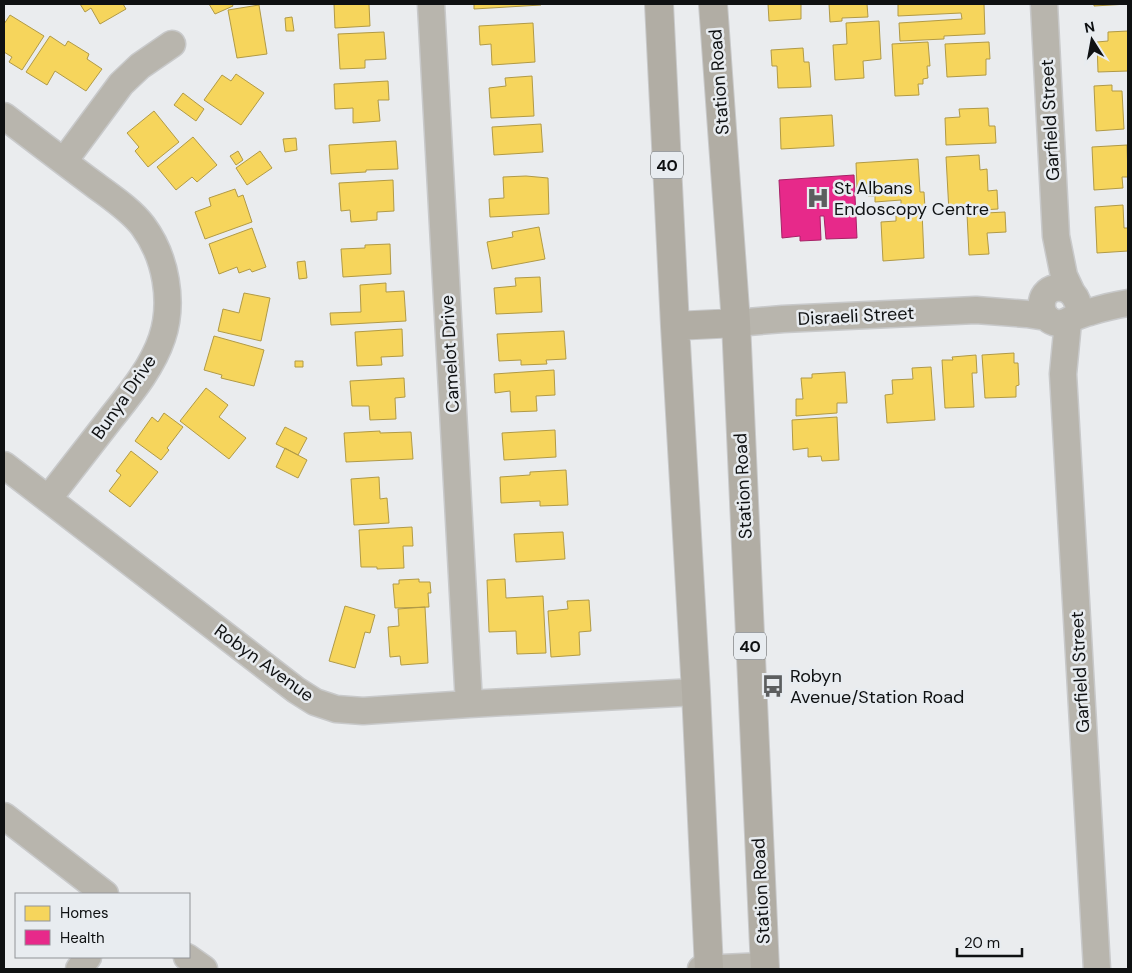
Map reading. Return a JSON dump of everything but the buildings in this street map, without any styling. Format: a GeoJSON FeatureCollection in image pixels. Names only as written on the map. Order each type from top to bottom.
{"type":"FeatureCollection","features":[{"type":"Feature","properties":{"kind":"main road","name":"40"},"geometry":{"type":"LineString","coordinates":[[659,4],[709,969]]}},
{"type":"Feature","properties":{"kind":"main road","name":"Station Road"},"geometry":{"type":"LineString","coordinates":[[713,4],[736,323],[765,968]]}},
{"type":"Feature","properties":{"kind":"main road"},"geometry":{"type":"LineString","coordinates":[[675,326],[736,323]]}},
{"type":"Feature","properties":{"kind":"street","name":"Camelot Drive"},"geometry":{"type":"LineString","coordinates":[[431,4],[469,704]]}},
{"type":"Feature","properties":{"kind":"street","name":"Garfield Street"},"geometry":{"type":"LineString","coordinates":[[1044,4],[1056,236],[1064,276],[1055,333],[1063,374],[1096,969]]}},
{"type":"Feature","properties":{"kind":"street"},"geometry":{"type":"LineString","coordinates":[[64,161],[121,84],[140,66],[172,44]]}},
{"type":"Feature","properties":{"kind":"street","name":"Bunya Drive"},"geometry":{"type":"LineString","coordinates":[[4,116],[123,206],[143,226],[156,247],[164,270],[167,294],[167,316],[162,339],[151,362],[130,393],[48,499]]}},
{"type":"Feature","properties":{"kind":"street","name":"Disraeli Street"},"geometry":{"type":"LineString","coordinates":[[736,323],[976,310],[1016,304],[1059,306],[1091,312],[1128,301]]}},
{"type":"Feature","properties":{"kind":"street","name":"Robyn Avenue"},"geometry":{"type":"LineString","coordinates":[[4,465],[288,684],[315,702],[336,709],[364,711],[696,692]]}},
{"type":"Feature","properties":{"kind":"street"},"geometry":{"type":"LineString","coordinates":[[4,816],[105,893]]}},
{"type":"Feature","properties":{"kind":"street"},"geometry":{"type":"LineString","coordinates":[[79,969],[87,958]]}},
{"type":"Feature","properties":{"kind":"street"},"geometry":{"type":"LineString","coordinates":[[188,958],[204,969]]}},
{"type":"Feature","properties":{"kind":"street"},"geometry":{"type":"LineString","coordinates":[[701,969],[765,968]]}},
{"type":"Feature","properties":{"kind":"place","name":"St Albans Endoscopy Centre"},"geometry":{"type":"Point","coordinates":[818,198]}},
{"type":"Feature","properties":{"kind":"place","name":"Robyn Avenue/Station Road"},"geometry":{"type":"Point","coordinates":[773,686]}}]}
